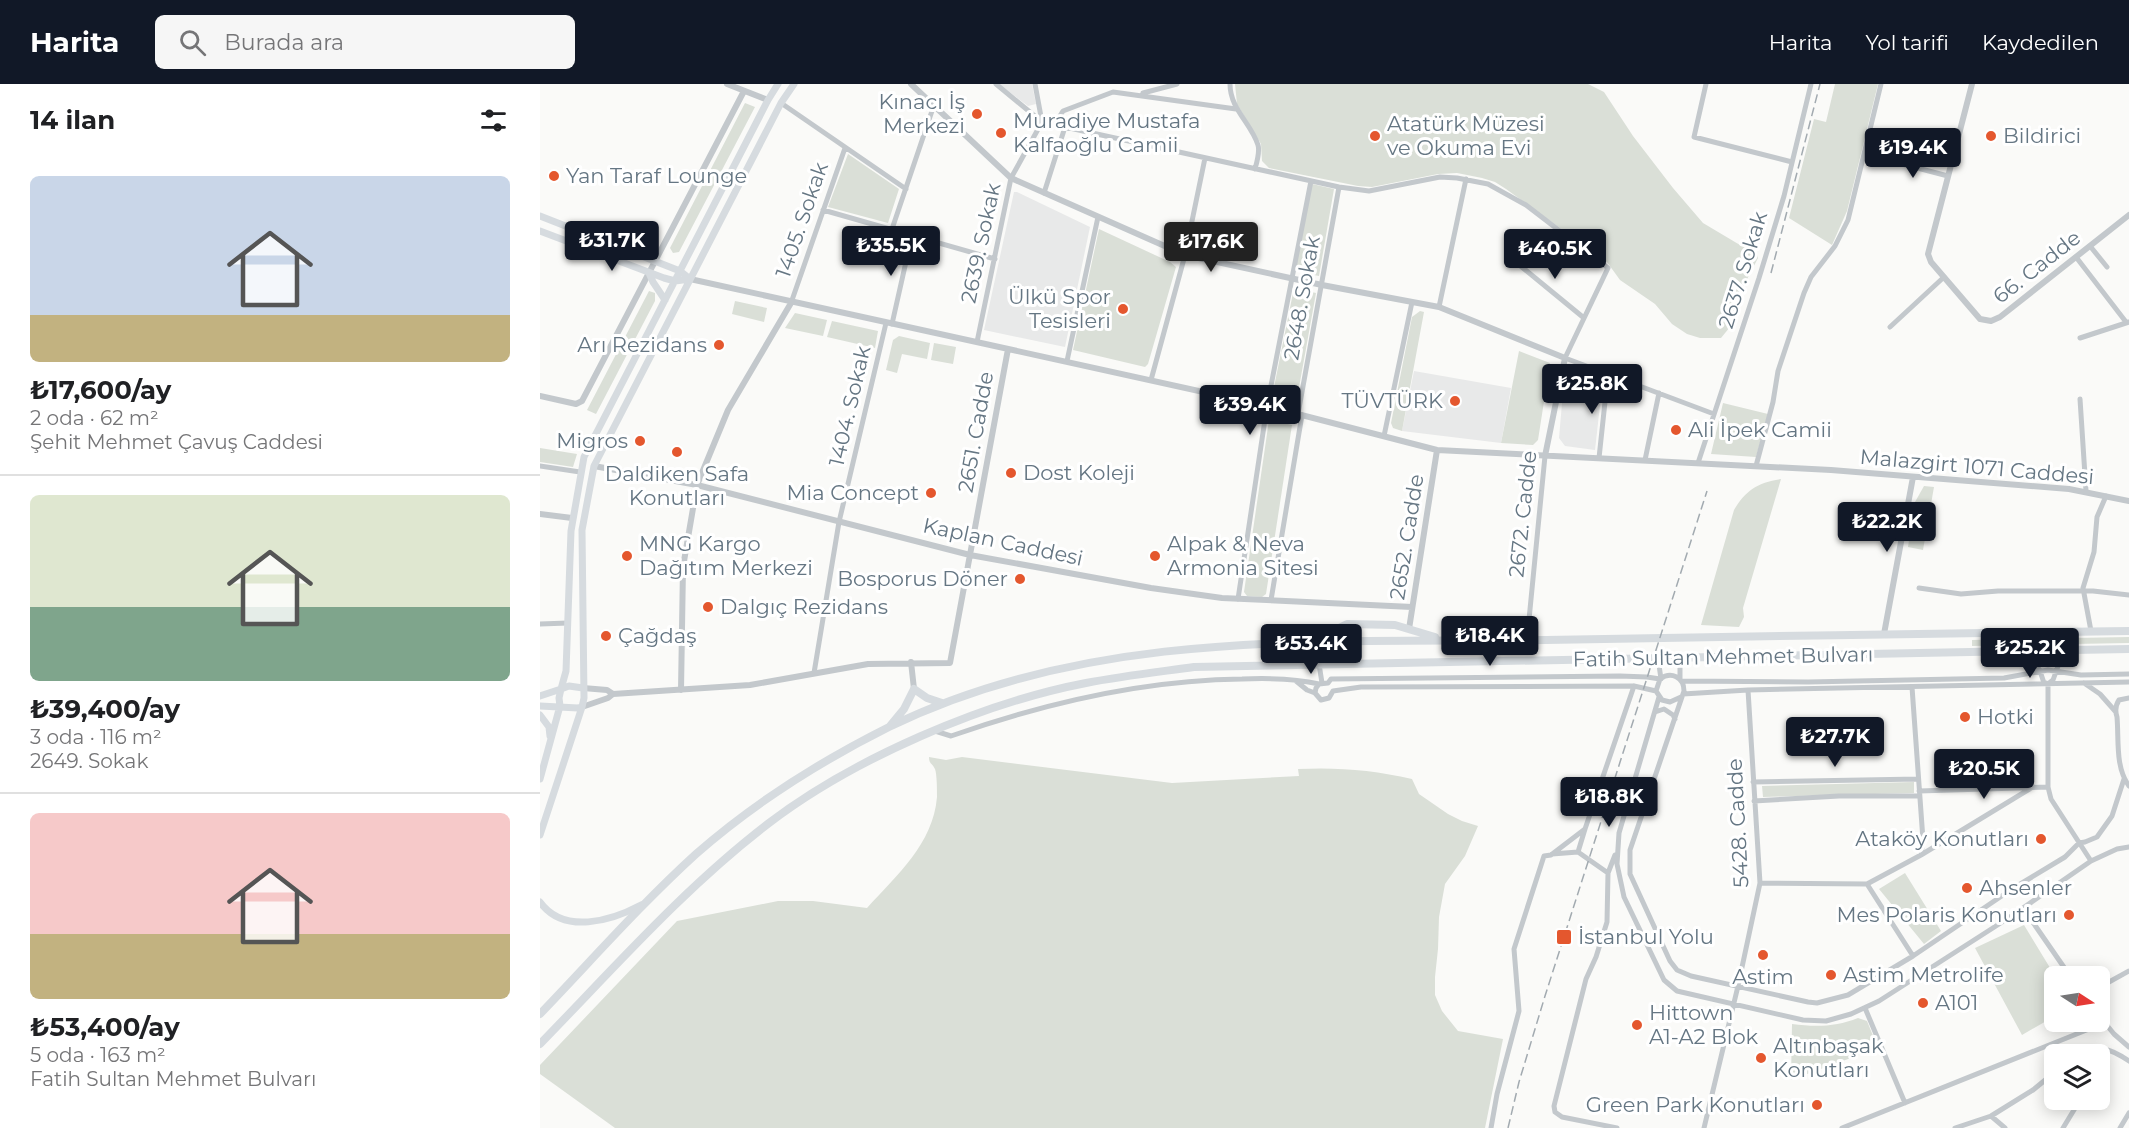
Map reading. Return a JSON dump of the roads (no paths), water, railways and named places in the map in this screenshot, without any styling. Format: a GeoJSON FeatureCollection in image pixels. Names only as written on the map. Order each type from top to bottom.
{"type":"FeatureCollection","features":[{"type":"Feature","properties":{"kind":"highway"},"geometry":{"type":"LineString","coordinates":[[1310,643],[1347,624],[1395,625],[1444,640]]}},
{"type":"Feature","properties":{"kind":"highway","name":"Fatih Sultan Mehmet Bulvarı"},"geometry":{"type":"LineString","coordinates":[[540,1014],[696,854],[789,784],[888,728],[942,703],[1054,668],[1121,656],[1197,647],[1310,643],[2129,631]]}},
{"type":"Feature","properties":{"kind":"highway","name":"Fatih Sultan Mehmet Bulvarı"},"geometry":{"type":"LineString","coordinates":[[540,1044],[686,893],[769,823],[815,792],[861,766],[970,716],[1027,698],[1109,679],[1194,667],[2129,649]]}},
{"type":"Feature","properties":{"kind":"highway"},"geometry":{"type":"LineString","coordinates":[[888,728],[904,709],[914,688],[927,698],[942,703]]}},
{"type":"Feature","properties":{"kind":"main road"},"geometry":{"type":"LineString","coordinates":[[540,779],[560,706],[559,698],[567,663],[572,518],[580,472],[587,452],[778,84]]}},
{"type":"Feature","properties":{"kind":"main road"},"geometry":{"type":"LineString","coordinates":[[540,835],[584,698],[582,530],[594,466],[781,103],[794,84]]}},
{"type":"Feature","properties":{"kind":"main road"},"geometry":{"type":"LineString","coordinates":[[540,216],[680,271],[690,279]]}},
{"type":"Feature","properties":{"kind":"main road"},"geometry":{"type":"LineString","coordinates":[[540,231],[649,273],[675,281],[690,279]]}},
{"type":"Feature","properties":{"kind":"main road"},"geometry":{"type":"LineString","coordinates":[[649,273],[652,282],[665,300]]}},
{"type":"Feature","properties":{"kind":"main road"},"geometry":{"type":"LineString","coordinates":[[540,696],[569,686],[583,688]]}},
{"type":"Feature","properties":{"kind":"main road"},"geometry":{"type":"LineString","coordinates":[[540,706],[582,707]]}},
{"type":"Feature","properties":{"kind":"main road"},"geometry":{"type":"LineString","coordinates":[[540,715],[549,727],[551,741]]}},
{"type":"Feature","properties":{"kind":"main road"},"geometry":{"type":"LineString","coordinates":[[540,902],[552,914],[559,917],[578,922],[591,922],[616,917],[648,901]]}},
{"type":"Feature","properties":{"kind":"street"},"geometry":{"type":"LineString","coordinates":[[726,84],[768,100]]}},
{"type":"Feature","properties":{"kind":"street"},"geometry":{"type":"LineString","coordinates":[[911,84],[1011,178],[1185,255],[1439,308],[1714,414]]}},
{"type":"Feature","properties":{"kind":"street"},"geometry":{"type":"LineString","coordinates":[[996,84],[1042,122],[1339,188],[1370,191],[1432,178],[1466,179],[1492,185],[1526,206],[1608,268],[1564,358]]}},
{"type":"Feature","properties":{"kind":"street"},"geometry":{"type":"LineString","coordinates":[[1035,84],[1042,122]]}},
{"type":"Feature","properties":{"kind":"street"},"geometry":{"type":"LineString","coordinates":[[1138,94],[1177,84]]}},
{"type":"Feature","properties":{"kind":"street"},"geometry":{"type":"LineString","coordinates":[[1230,84],[1236,109],[1258,145],[1255,169]]}},
{"type":"Feature","properties":{"kind":"street"},"geometry":{"type":"LineString","coordinates":[[1706,84],[1694,137],[1792,162]]}},
{"type":"Feature","properties":{"kind":"street","name":"2637. Sokak"},"geometry":{"type":"LineString","coordinates":[[1698,463],[1759,278],[1792,162],[1811,84]]}},
{"type":"Feature","properties":{"kind":"street"},"geometry":{"type":"LineString","coordinates":[[1756,466],[1773,402],[1778,371],[1804,293],[1811,277],[1833,249],[1848,220],[1881,84]]}},
{"type":"Feature","properties":{"kind":"street"},"geometry":{"type":"LineString","coordinates":[[1883,159],[1948,176],[1972,84]]}},
{"type":"Feature","properties":{"kind":"street"},"geometry":{"type":"LineString","coordinates":[[540,396],[576,404],[582,401],[744,91]]}},
{"type":"Feature","properties":{"kind":"street"},"geometry":{"type":"LineString","coordinates":[[1054,125],[1063,111],[1113,92],[1236,109]]}},
{"type":"Feature","properties":{"kind":"street"},"geometry":{"type":"LineString","coordinates":[[781,103],[906,189]]}},
{"type":"Feature","properties":{"kind":"street"},"geometry":{"type":"LineString","coordinates":[[892,229],[934,105]]}},
{"type":"Feature","properties":{"kind":"street","name":"2639. Sokak"},"geometry":{"type":"LineString","coordinates":[[977,342],[1011,178],[1042,122]]}},
{"type":"Feature","properties":{"kind":"street"},"geometry":{"type":"LineString","coordinates":[[1044,193],[1065,127]]}},
{"type":"Feature","properties":{"kind":"street","name":"1405. Sokak"},"geometry":{"type":"LineString","coordinates":[[791,303],[845,147]]}},
{"type":"Feature","properties":{"kind":"street"},"geometry":{"type":"LineString","coordinates":[[1151,380],[1185,255],[1204,158]]}},
{"type":"Feature","properties":{"kind":"street","name":"66. Cadde"},"geometry":{"type":"LineString","coordinates":[[1948,176],[1930,242],[1929,258],[1980,319],[1991,321],[2000,317],[2129,215]]}},
{"type":"Feature","properties":{"kind":"street"},"geometry":{"type":"LineString","coordinates":[[1439,308],[1466,179]]}},
{"type":"Feature","properties":{"kind":"street"},"geometry":{"type":"LineString","coordinates":[[1238,599],[1267,406],[1311,181]]}},
{"type":"Feature","properties":{"kind":"street","name":"2648. Sokak"},"geometry":{"type":"LineString","coordinates":[[1271,600],[1339,188]]}},
{"type":"Feature","properties":{"kind":"street"},"geometry":{"type":"LineString","coordinates":[[823,210],[995,259]]}},
{"type":"Feature","properties":{"kind":"street"},"geometry":{"type":"LineString","coordinates":[[1066,361],[1098,217]]}},
{"type":"Feature","properties":{"kind":"street","name":"1404. Sokak"},"geometry":{"type":"LineString","coordinates":[[814,673],[839,522],[912,235]]}},
{"type":"Feature","properties":{"kind":"street"},"geometry":{"type":"LineString","coordinates":[[2090,246],[2107,267]]}},
{"type":"Feature","properties":{"kind":"street"},"geometry":{"type":"LineString","coordinates":[[2076,257],[2127,322],[2079,338]]}},
{"type":"Feature","properties":{"kind":"street"},"geometry":{"type":"LineString","coordinates":[[1512,259],[1584,318]]}},
{"type":"Feature","properties":{"kind":"street"},"geometry":{"type":"LineString","coordinates":[[1890,327],[1944,277]]}},
{"type":"Feature","properties":{"kind":"street","name":"Malazgirt 1071 Caddesi"},"geometry":{"type":"LineString","coordinates":[[690,279],[1267,406],[1437,450],[1756,466],[1913,477],[2086,491],[2129,501]]}},
{"type":"Feature","properties":{"kind":"street"},"geometry":{"type":"LineString","coordinates":[[1384,436],[1412,302]]}},
{"type":"Feature","properties":{"kind":"street"},"geometry":{"type":"LineString","coordinates":[[681,690],[683,567],[697,485],[728,410],[791,303]]}},
{"type":"Feature","properties":{"kind":"street","name":"2651. Cadde"},"geometry":{"type":"LineString","coordinates":[[911,662],[950,663],[1008,349]]}},
{"type":"Feature","properties":{"kind":"street","name":"2672. Cadde"},"geometry":{"type":"LineString","coordinates":[[1527,640],[1545,456],[1564,358]]}},
{"type":"Feature","properties":{"kind":"street"},"geometry":{"type":"LineString","coordinates":[[1599,458],[1608,374]]}},
{"type":"Feature","properties":{"kind":"street"},"geometry":{"type":"LineString","coordinates":[[1645,460],[1659,393]]}},
{"type":"Feature","properties":{"kind":"street"},"geometry":{"type":"LineString","coordinates":[[2080,399],[2086,491]]}},
{"type":"Feature","properties":{"kind":"street","name":"2652. Cadde"},"geometry":{"type":"LineString","coordinates":[[1409,629],[1437,450]]}},
{"type":"Feature","properties":{"kind":"street"},"geometry":{"type":"LineString","coordinates":[[540,466],[580,472]]}},
{"type":"Feature","properties":{"kind":"street","name":"Kaplan Caddesi"},"geometry":{"type":"LineString","coordinates":[[594,466],[697,485],[970,555],[1162,590],[1207,597],[1412,607]]}},
{"type":"Feature","properties":{"kind":"street"},"geometry":{"type":"LineString","coordinates":[[1884,634],[1913,477]]}},
{"type":"Feature","properties":{"kind":"street"},"geometry":{"type":"LineString","coordinates":[[2091,631],[2083,592],[2085,576],[2094,552],[2097,517],[2106,496]]}},
{"type":"Feature","properties":{"kind":"street"},"geometry":{"type":"LineString","coordinates":[[540,514],[572,518]]}},
{"type":"Feature","properties":{"kind":"street"},"geometry":{"type":"LineString","coordinates":[[1919,588],[1961,594],[1998,591],[2110,591],[2129,595]]}},
{"type":"Feature","properties":{"kind":"street"},"geometry":{"type":"LineString","coordinates":[[540,624],[568,624]]}},
{"type":"Feature","properties":{"kind":"street"},"geometry":{"type":"LineString","coordinates":[[2048,684],[2053,680],[2064,650]]}},
{"type":"Feature","properties":{"kind":"street"},"geometry":{"type":"LineString","coordinates":[[2028,651],[2044,683],[2048,684]]}},
{"type":"Feature","properties":{"kind":"street"},"geometry":{"type":"LineString","coordinates":[[1658,658],[1660,679],[1657,684],[1655,712],[1619,833],[1618,876],[1624,897],[1667,983],[1677,991],[1810,1020],[1826,1020],[1865,1008],[2023,908],[2091,861],[2117,849],[2129,848]]}},
{"type":"Feature","properties":{"kind":"street"},"geometry":{"type":"LineString","coordinates":[[1680,658],[1681,680],[1684,688],[1630,850],[1630,874],[1670,961],[1683,974],[1792,1000],[1817,1003],[1848,995],[1913,956],[2012,889],[2065,857],[2079,843],[2092,840],[2112,816],[2124,779]]}},
{"type":"Feature","properties":{"kind":"street"},"geometry":{"type":"LineString","coordinates":[[582,707],[613,694],[750,685],[868,664],[911,662],[914,688]]}},
{"type":"Feature","properties":{"kind":"street"},"geometry":{"type":"LineString","coordinates":[[1319,664],[1323,683]]}},
{"type":"Feature","properties":{"kind":"street"},"geometry":{"type":"LineString","coordinates":[[1315,693],[1316,688],[1331,679],[1620,676],[1660,679],[1669,675],[1681,680],[1808,682],[2004,678],[2040,671],[2081,675],[2129,675]]}},
{"type":"Feature","properties":{"kind":"street"},"geometry":{"type":"LineString","coordinates":[[1109,679],[1112,690]]}},
{"type":"Feature","properties":{"kind":"street"},"geometry":{"type":"LineString","coordinates":[[935,731],[951,736],[1028,711],[1112,690],[1204,679],[1294,680],[1323,683],[1332,686],[1333,692],[1329,698],[1319,699],[1315,693],[1294,680]]}},
{"type":"Feature","properties":{"kind":"street"},"geometry":{"type":"LineString","coordinates":[[2084,682],[2100,694],[2115,711],[2119,764],[2129,786]]}},
{"type":"Feature","properties":{"kind":"street"},"geometry":{"type":"LineString","coordinates":[[1333,692],[1361,687],[1634,686],[1658,694],[1670,702],[1682,696],[1748,690],[2129,682]]}},
{"type":"Feature","properties":{"kind":"street"},"geometry":{"type":"LineString","coordinates":[[2048,684],[2048,787],[2051,799],[2091,861]]}},
{"type":"Feature","properties":{"kind":"street"},"geometry":{"type":"LineString","coordinates":[[1578,852],[1634,686]]}},
{"type":"Feature","properties":{"kind":"street"},"geometry":{"type":"LineString","coordinates":[[1912,687],[1923,840],[1921,855]]}},
{"type":"Feature","properties":{"kind":"street"},"geometry":{"type":"LineString","coordinates":[[583,688],[607,690],[613,694]]}},
{"type":"Feature","properties":{"kind":"street","name":"5428. Cadde"},"geometry":{"type":"LineString","coordinates":[[1704,1128],[1760,884],[1748,690]]}},
{"type":"Feature","properties":{"kind":"street"},"geometry":{"type":"LineString","coordinates":[[2115,711],[2119,700],[2129,698]]}},
{"type":"Feature","properties":{"kind":"street"},"geometry":{"type":"LineString","coordinates":[[1655,712],[1664,709],[1675,719]]}},
{"type":"Feature","properties":{"kind":"street"},"geometry":{"type":"LineString","coordinates":[[1753,782],[1918,779]]}},
{"type":"Feature","properties":{"kind":"street"},"geometry":{"type":"LineString","coordinates":[[1760,884],[1868,884],[1921,855],[2033,787]]}},
{"type":"Feature","properties":{"kind":"street"},"geometry":{"type":"LineString","coordinates":[[1754,801],[2048,787]]}},
{"type":"Feature","properties":{"kind":"street"},"geometry":{"type":"LineString","coordinates":[[1551,855],[1585,829]]}},
{"type":"Feature","properties":{"kind":"street"},"geometry":{"type":"LineString","coordinates":[[1491,1128],[1497,1094],[1519,1011],[1514,949],[1545,856],[1578,852],[1608,873]]}},
{"type":"Feature","properties":{"kind":"street"},"geometry":{"type":"LineString","coordinates":[[1617,853],[1608,873],[1607,922],[1586,979],[1554,1106],[1555,1112],[1562,1117],[1617,1128]]}},
{"type":"Feature","properties":{"kind":"street"},"geometry":{"type":"LineString","coordinates":[[1868,884],[1913,956]]}},
{"type":"Feature","properties":{"kind":"street"},"geometry":{"type":"LineString","coordinates":[[2023,908],[2063,966]]}},
{"type":"Feature","properties":{"kind":"street"},"geometry":{"type":"LineString","coordinates":[[2110,981],[2129,971]]}},
{"type":"Feature","properties":{"kind":"street"},"geometry":{"type":"LineString","coordinates":[[1865,1008],[1905,1103]]}},
{"type":"Feature","properties":{"kind":"street"},"geometry":{"type":"LineString","coordinates":[[2110,1029],[2129,1047]]}},
{"type":"Feature","properties":{"kind":"street"},"geometry":{"type":"LineString","coordinates":[[1842,1128],[2082,1032]]}},
{"type":"Feature","properties":{"kind":"street"},"geometry":{"type":"LineString","coordinates":[[2110,1050],[2129,1061]]}},
{"type":"Feature","properties":{"kind":"street"},"geometry":{"type":"LineString","coordinates":[[1955,1128],[1990,1116],[2044,1081]]}},
{"type":"Feature","properties":{"kind":"street"},"geometry":{"type":"LineString","coordinates":[[2063,1128],[2074,1110]]}},
{"type":"Feature","properties":{"kind":"street"},"geometry":{"type":"LineString","coordinates":[[2120,1128],[2129,1113]]}},
{"type":"Feature","properties":{"kind":"street"},"geometry":{"type":"LineString","coordinates":[[1990,1116],[2005,1128]]}},
{"type":"Feature","properties":{"kind":"railway"},"geometry":{"type":"LineString","coordinates":[[1771,273],[1820,84]]}},
{"type":"Feature","properties":{"kind":"railway"},"geometry":{"type":"LineString","coordinates":[[1508,1128],[1519,1082],[1545,996],[1707,491]]}},
{"type":"Feature","properties":{"kind":"place","name":"Kınacı İş Merkezi"},"geometry":{"type":"Point","coordinates":[977,114]}},
{"type":"Feature","properties":{"kind":"place","name":"Muradiye Mustafa Kalfaoğlu Camii"},"geometry":{"type":"Point","coordinates":[1001,133]}},
{"type":"Feature","properties":{"kind":"place","name":"Atatürk Müzesi ve Okuma Evi"},"geometry":{"type":"Point","coordinates":[1375,136]}},
{"type":"Feature","properties":{"kind":"place","name":"Bildirici"},"geometry":{"type":"Point","coordinates":[1991,136]}},
{"type":"Feature","properties":{"kind":"place","name":"Yan Taraf Lounge"},"geometry":{"type":"Point","coordinates":[554,176]}},
{"type":"Feature","properties":{"kind":"place","name":"Ülkü Spor Tesisleri"},"geometry":{"type":"Point","coordinates":[1123,309]}},
{"type":"Feature","properties":{"kind":"place","name":"Arı Rezidans"},"geometry":{"type":"Point","coordinates":[719,345]}},
{"type":"Feature","properties":{"kind":"place","name":"TÜVTÜRK"},"geometry":{"type":"Point","coordinates":[1455,401]}},
{"type":"Feature","properties":{"kind":"place","name":"Ali İpek Camii"},"geometry":{"type":"Point","coordinates":[1676,430]}},
{"type":"Feature","properties":{"kind":"place","name":"Migros"},"geometry":{"type":"Point","coordinates":[640,441]}},
{"type":"Feature","properties":{"kind":"place","name":"Daldiken Safa Konutları"},"geometry":{"type":"Point","coordinates":[677,452]}},
{"type":"Feature","properties":{"kind":"place","name":"Dost Koleji"},"geometry":{"type":"Point","coordinates":[1011,473]}},
{"type":"Feature","properties":{"kind":"place","name":"Mia Concept"},"geometry":{"type":"Point","coordinates":[931,493]}},
{"type":"Feature","properties":{"kind":"place","name":"MNG Kargo Dağıtım Merkezi"},"geometry":{"type":"Point","coordinates":[627,556]}},
{"type":"Feature","properties":{"kind":"place","name":"Alpak & Neva Armonia Sitesi"},"geometry":{"type":"Point","coordinates":[1155,556]}},
{"type":"Feature","properties":{"kind":"place","name":"Bosporus Döner"},"geometry":{"type":"Point","coordinates":[1020,579]}},
{"type":"Feature","properties":{"kind":"place","name":"Dalgıç Rezidans"},"geometry":{"type":"Point","coordinates":[708,607]}},
{"type":"Feature","properties":{"kind":"place","name":"Çağdaş"},"geometry":{"type":"Point","coordinates":[606,636]}},
{"type":"Feature","properties":{"kind":"place","name":"Hotki"},"geometry":{"type":"Point","coordinates":[1965,717]}},
{"type":"Feature","properties":{"kind":"place","name":"Ataköy Konutları"},"geometry":{"type":"Point","coordinates":[2041,839]}},
{"type":"Feature","properties":{"kind":"place","name":"Ahsenler"},"geometry":{"type":"Point","coordinates":[1967,888]}},
{"type":"Feature","properties":{"kind":"place","name":"Mes Polaris Konutları"},"geometry":{"type":"Point","coordinates":[2069,915]}},
{"type":"Feature","properties":{"kind":"place","name":"İstanbul Yolu"},"geometry":{"type":"Point","coordinates":[1564,937]}},
{"type":"Feature","properties":{"kind":"place","name":"Astim"},"geometry":{"type":"Point","coordinates":[1763,955]}},
{"type":"Feature","properties":{"kind":"place","name":"Astim Metrolife"},"geometry":{"type":"Point","coordinates":[1831,975]}},
{"type":"Feature","properties":{"kind":"place","name":"A101"},"geometry":{"type":"Point","coordinates":[1923,1003]}},
{"type":"Feature","properties":{"kind":"place","name":"Hittown A1-A2 Blok"},"geometry":{"type":"Point","coordinates":[1637,1025]}},
{"type":"Feature","properties":{"kind":"place","name":"Altınbaşak Konutları"},"geometry":{"type":"Point","coordinates":[1761,1058]}},
{"type":"Feature","properties":{"kind":"place","name":"Green Park Konutları"},"geometry":{"type":"Point","coordinates":[1817,1105]}}]}
